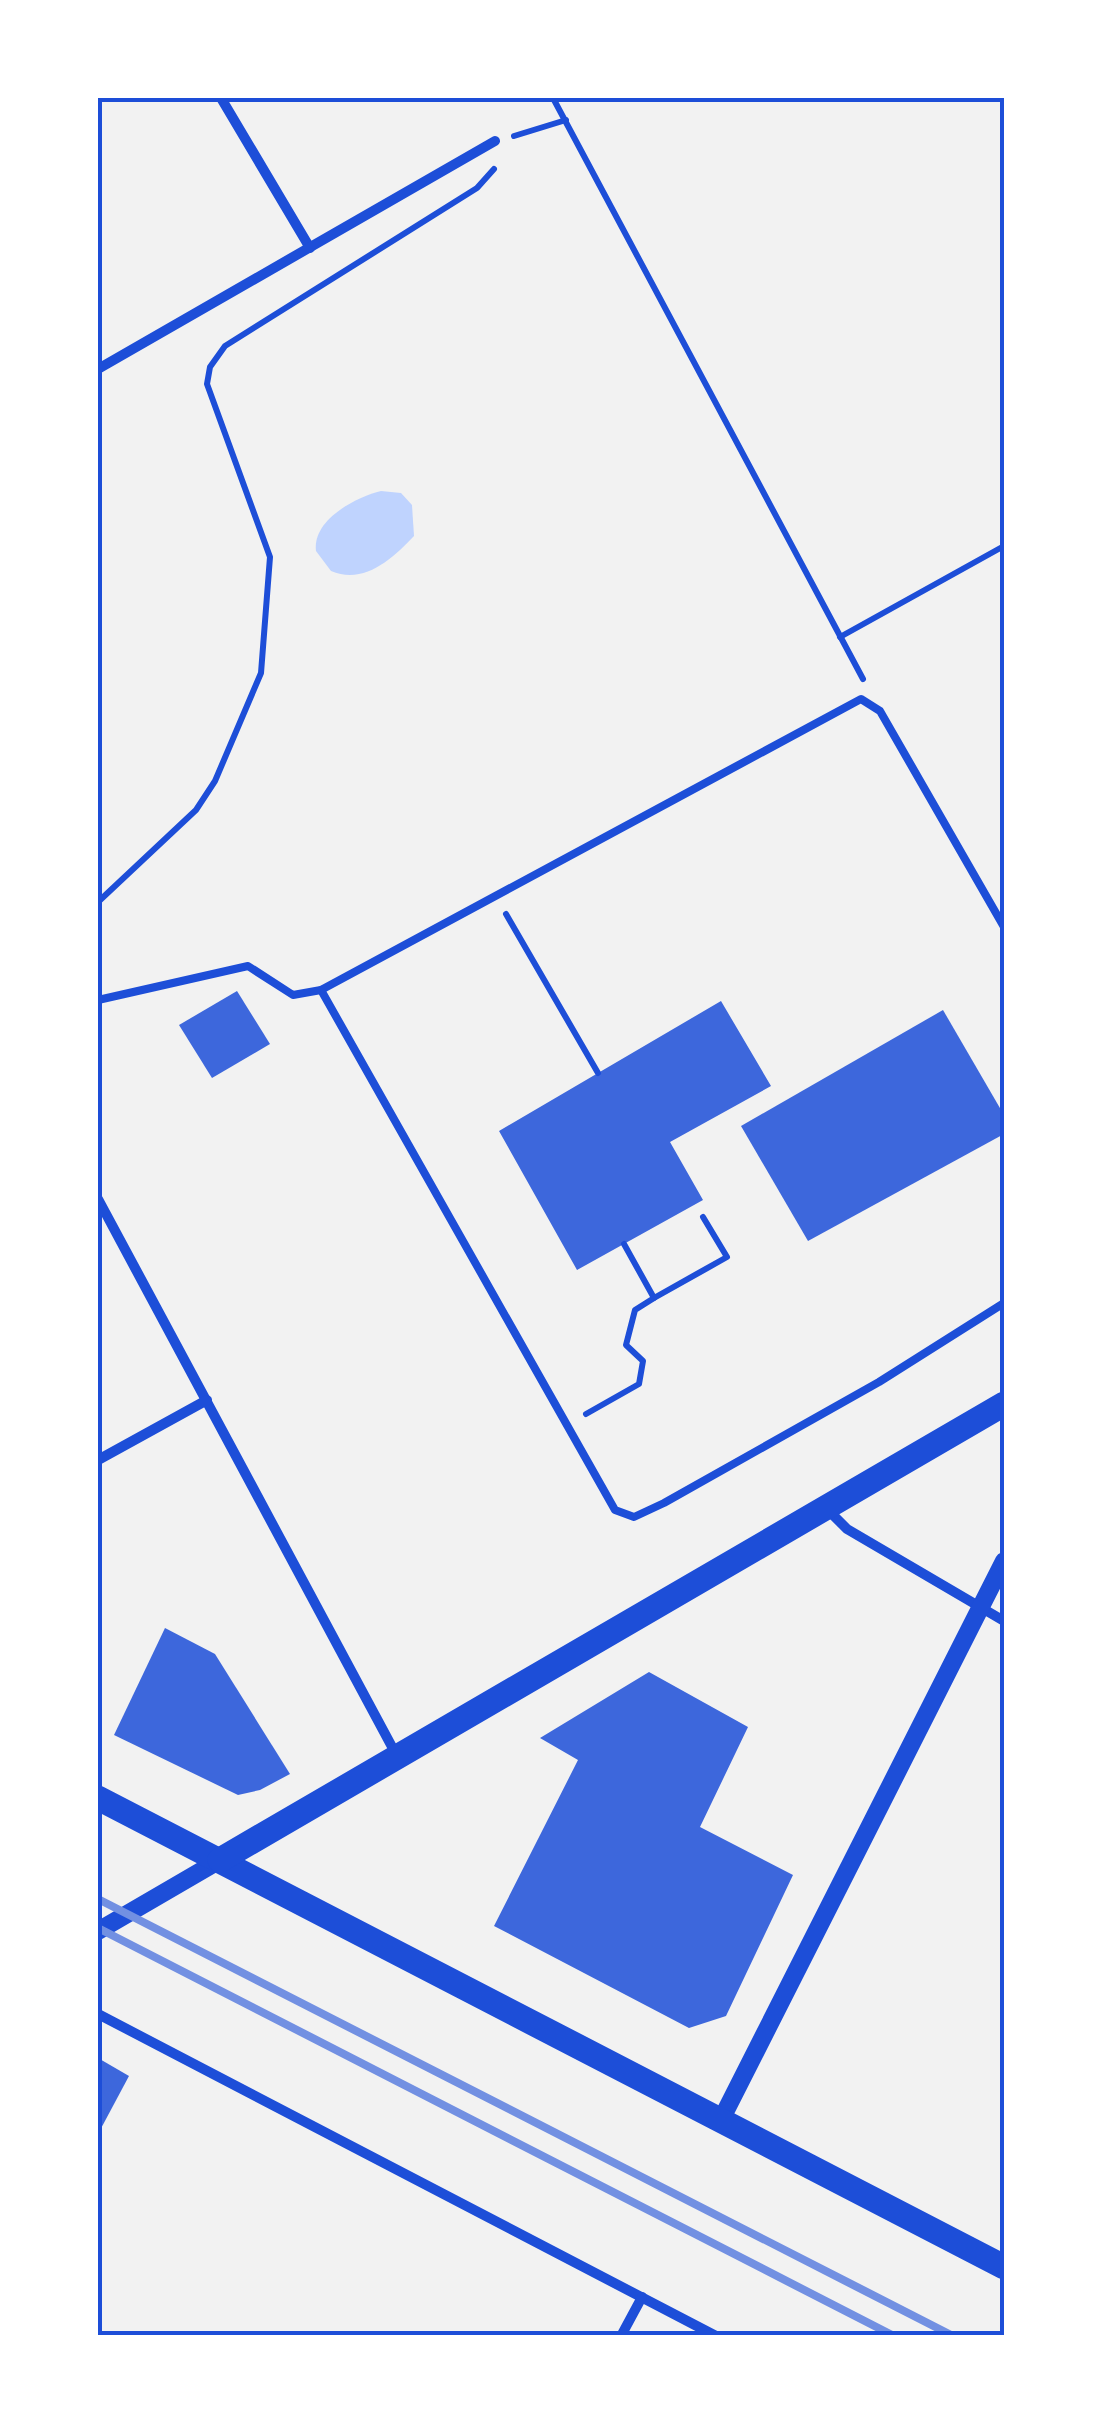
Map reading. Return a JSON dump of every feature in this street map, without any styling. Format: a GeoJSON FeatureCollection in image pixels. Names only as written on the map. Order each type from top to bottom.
{"type":"FeatureCollection","features":[{"type":"Feature","properties":{"kind":"main road"},"geometry":{"type":"LineString","coordinates":[[220,1860],[1004,1404]]}},
{"type":"Feature","properties":{"kind":"main road"},"geometry":{"type":"LineString","coordinates":[[98,1798],[1004,2267]]}},
{"type":"Feature","properties":{"kind":"street"},"geometry":{"type":"LineString","coordinates":[[222,98],[310,248]]}},
{"type":"Feature","properties":{"kind":"street"},"geometry":{"type":"LineString","coordinates":[[98,368],[495,141]]}},
{"type":"Feature","properties":{"kind":"street"},"geometry":{"type":"LineString","coordinates":[[98,1200],[398,1758]]}},
{"type":"Feature","properties":{"kind":"street"},"geometry":{"type":"LineString","coordinates":[[98,1460],[206,1400]]}},
{"type":"Feature","properties":{"kind":"street"},"geometry":{"type":"LineString","coordinates":[[826,1508],[847,1528],[1004,1622]]}},
{"type":"Feature","properties":{"kind":"street"},"geometry":{"type":"LineString","coordinates":[[721,2120],[1004,1561]]}},
{"type":"Feature","properties":{"kind":"street"},"geometry":{"type":"LineString","coordinates":[[98,1930],[220,1860]]}},
{"type":"Feature","properties":{"kind":"street"},"geometry":{"type":"LineString","coordinates":[[98,2014],[716,2336]]}},
{"type":"Feature","properties":{"kind":"street"},"geometry":{"type":"LineString","coordinates":[[622,2336],[642,2297]]}},
{"type":"Feature","properties":{"kind":"lane"},"geometry":{"type":"LineString","coordinates":[[98,1000],[248,966],[294,994],[322,990],[861,699],[880,711],[1004,927]]}},
{"type":"Feature","properties":{"kind":"lane"},"geometry":{"type":"LineString","coordinates":[[322,990],[614,1510],[634,1517],[878,1382],[1004,1303]]}},
{"type":"Feature","properties":{"kind":"path"},"geometry":{"type":"LineString","coordinates":[[553,98],[880,711]]}},
{"type":"Feature","properties":{"kind":"path"},"geometry":{"type":"LineString","coordinates":[[98,902],[196,810],[215,781],[261,673],[270,557],[207,384],[210,367],[225,346],[477,188],[494,170],[495,141],[566,120]]}},
{"type":"Feature","properties":{"kind":"path"},"geometry":{"type":"LineString","coordinates":[[840,638],[1004,546]]}},
{"type":"Feature","properties":{"kind":"path"},"geometry":{"type":"LineString","coordinates":[[496,897],[598,1073]]}},
{"type":"Feature","properties":{"kind":"path"},"geometry":{"type":"LineString","coordinates":[[566,1425],[639,1384],[644,1360],[626,1345],[634,1310],[727,1257],[703,1217]]}},
{"type":"Feature","properties":{"kind":"path"},"geometry":{"type":"LineString","coordinates":[[624,1244],[654,1298]]}},
{"type":"Feature","properties":{"kind":"water"},"geometry":{"type":"Polygon","coordinates":[[[381,491],[401,493],[412,505],[414,536],[387,561],[366,572],[355,575],[331,571],[316,551],[321,529],[348,504],[381,491]]]}},
{"type":"Feature","properties":{"kind":"building"},"geometry":{"type":"Polygon","coordinates":[[[237,991],[270,1044],[212,1078],[179,1025],[237,991]]]}},
{"type":"Feature","properties":{"kind":"building"},"geometry":{"type":"Polygon","coordinates":[[[721,1001],[771,1086],[670,1142],[703,1200],[577,1270],[499,1131],[721,1001]]]}},
{"type":"Feature","properties":{"kind":"building"},"geometry":{"type":"Polygon","coordinates":[[[943,1010],[1004,1115],[1004,1134],[808,1241],[741,1126],[943,1010]]]}},
{"type":"Feature","properties":{"kind":"building"},"geometry":{"type":"Polygon","coordinates":[[[165,1628],[215,1654],[290,1774],[260,1790],[238,1795],[114,1735],[165,1628]]]}},
{"type":"Feature","properties":{"kind":"building"},"geometry":{"type":"Polygon","coordinates":[[[649,1672],[748,1727],[700,1827],[793,1875],[726,2016],[689,2028],[494,1926],[578,1760],[540,1738],[649,1672]]]}},
{"type":"Feature","properties":{"kind":"building"},"geometry":{"type":"Polygon","coordinates":[[[98,2058],[129,2076],[98,2134],[98,2058]]]}},
{"type":"Feature","properties":{"kind":"railway"},"geometry":{"type":"LineString","coordinates":[[98,1899],[953,2336]]}},
{"type":"Feature","properties":{"kind":"railway"},"geometry":{"type":"LineString","coordinates":[[98,1928],[894,2336]]}}]}
